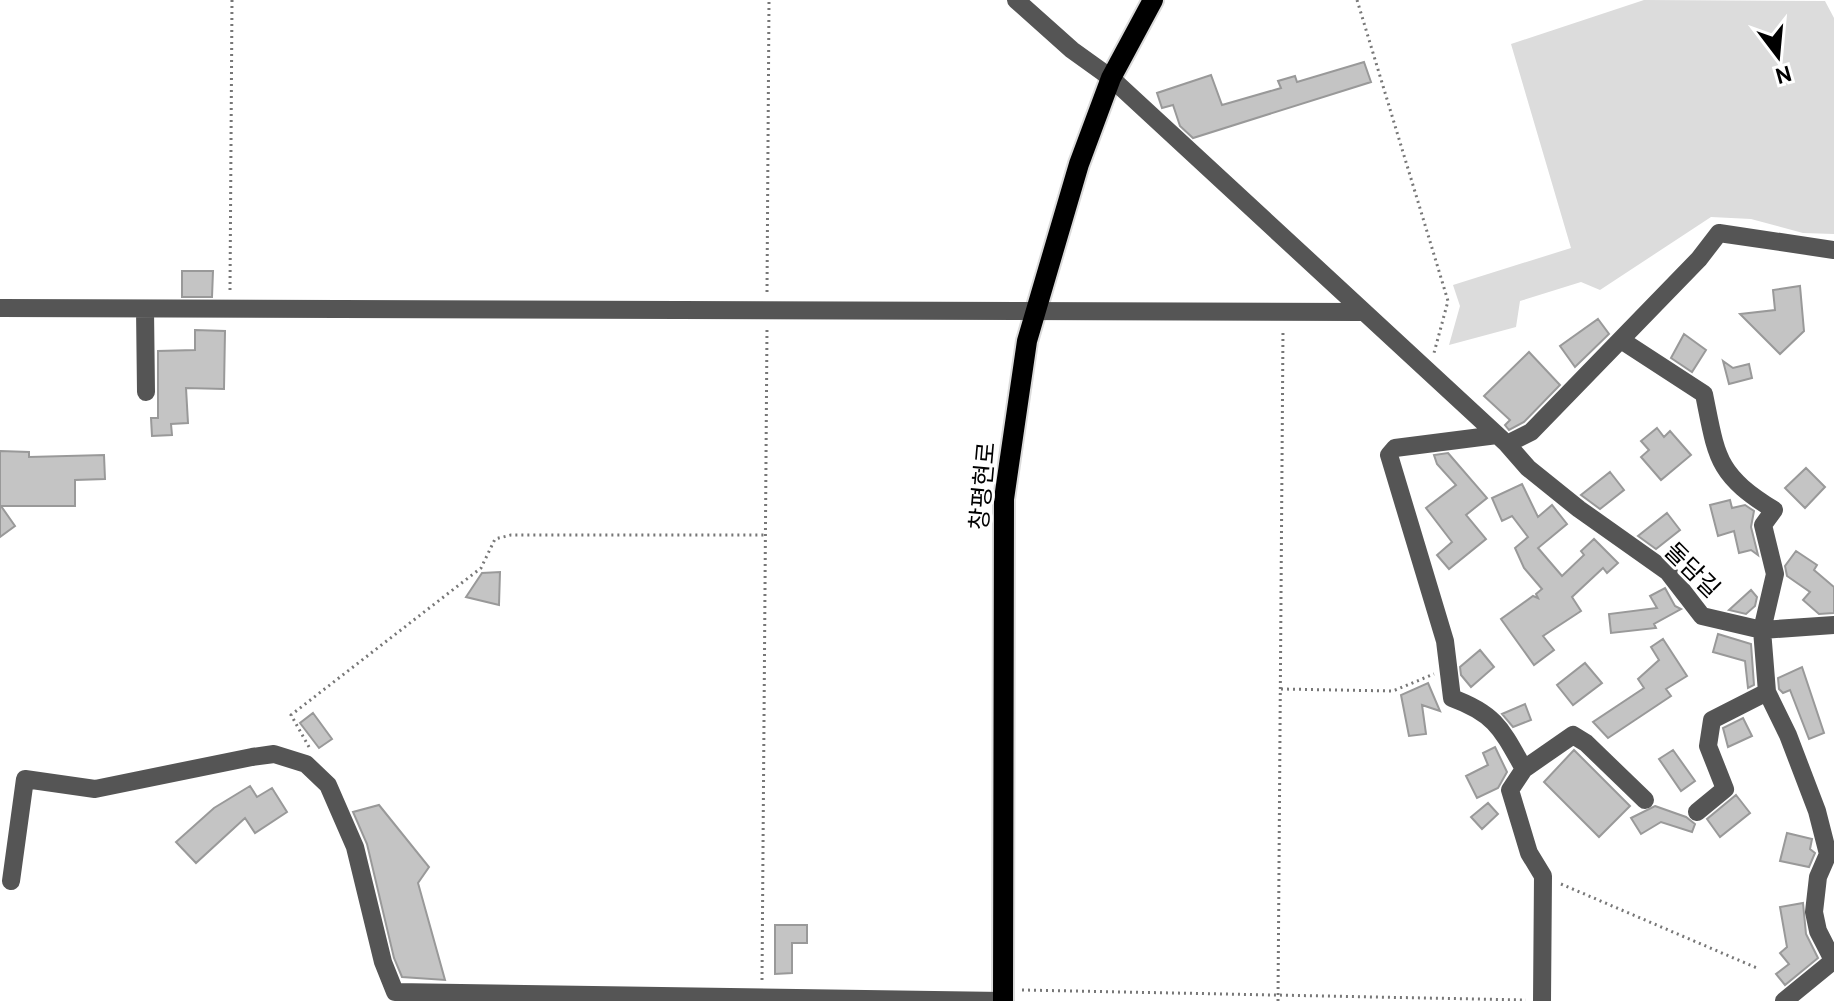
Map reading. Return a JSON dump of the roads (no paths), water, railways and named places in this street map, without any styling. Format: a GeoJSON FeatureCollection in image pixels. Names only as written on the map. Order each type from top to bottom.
{"type":"FeatureCollection","features":[{"type":"Feature","properties":{"kind":"main road","name":"창평현로"},"geometry":{"type":"LineString","coordinates":[[1003,996],[1001,659],[1004,499],[1027,341],[1079,164],[1111,78],[1153,0]]}},
{"type":"Feature","properties":{"kind":"street","name":"돌담길"},"geometry":{"type":"LineString","coordinates":[[1016,0],[1072,50],[1111,78],[1502,439],[1538,477],[1668,572],[1702,616],[1762,630],[1834,625]]}},
{"type":"Feature","properties":{"kind":"street"},"geometry":{"type":"LineString","coordinates":[[1524,769],[1497,722],[1479,708],[1452,698],[1445,641],[1389,455],[1395,448],[1502,439],[1531,432],[1699,259],[1719,233],[1834,250]]}},
{"type":"Feature","properties":{"kind":"street"},"geometry":{"type":"LineString","coordinates":[[0,308],[1363,312]]}},
{"type":"Feature","properties":{"kind":"street"},"geometry":{"type":"LineString","coordinates":[[145,309],[146,392]]}},
{"type":"Feature","properties":{"kind":"street"},"geometry":{"type":"LineString","coordinates":[[1621,340],[1704,394],[1716,453],[1738,488],[1774,510],[1763,525],[1775,574],[1762,630],[1767,692],[1788,735],[1817,811],[1828,854],[1818,877],[1814,912],[1818,931],[1834,962],[1784,1001]]}},
{"type":"Feature","properties":{"kind":"street"},"geometry":{"type":"LineString","coordinates":[[1697,812],[1725,789],[1708,746],[1712,720],[1767,692]]}},
{"type":"Feature","properties":{"kind":"street"},"geometry":{"type":"LineString","coordinates":[[1542,1000],[1543,876],[1529,853],[1510,790],[1524,769],[1573,735],[1586,743],[1645,800]]}},
{"type":"Feature","properties":{"kind":"street"},"geometry":{"type":"LineString","coordinates":[[11,881],[25,779],[95,789],[274,754],[289,756],[313,770],[328,785],[355,847],[383,962],[395,992],[762,997],[1003,996]]}}]}
